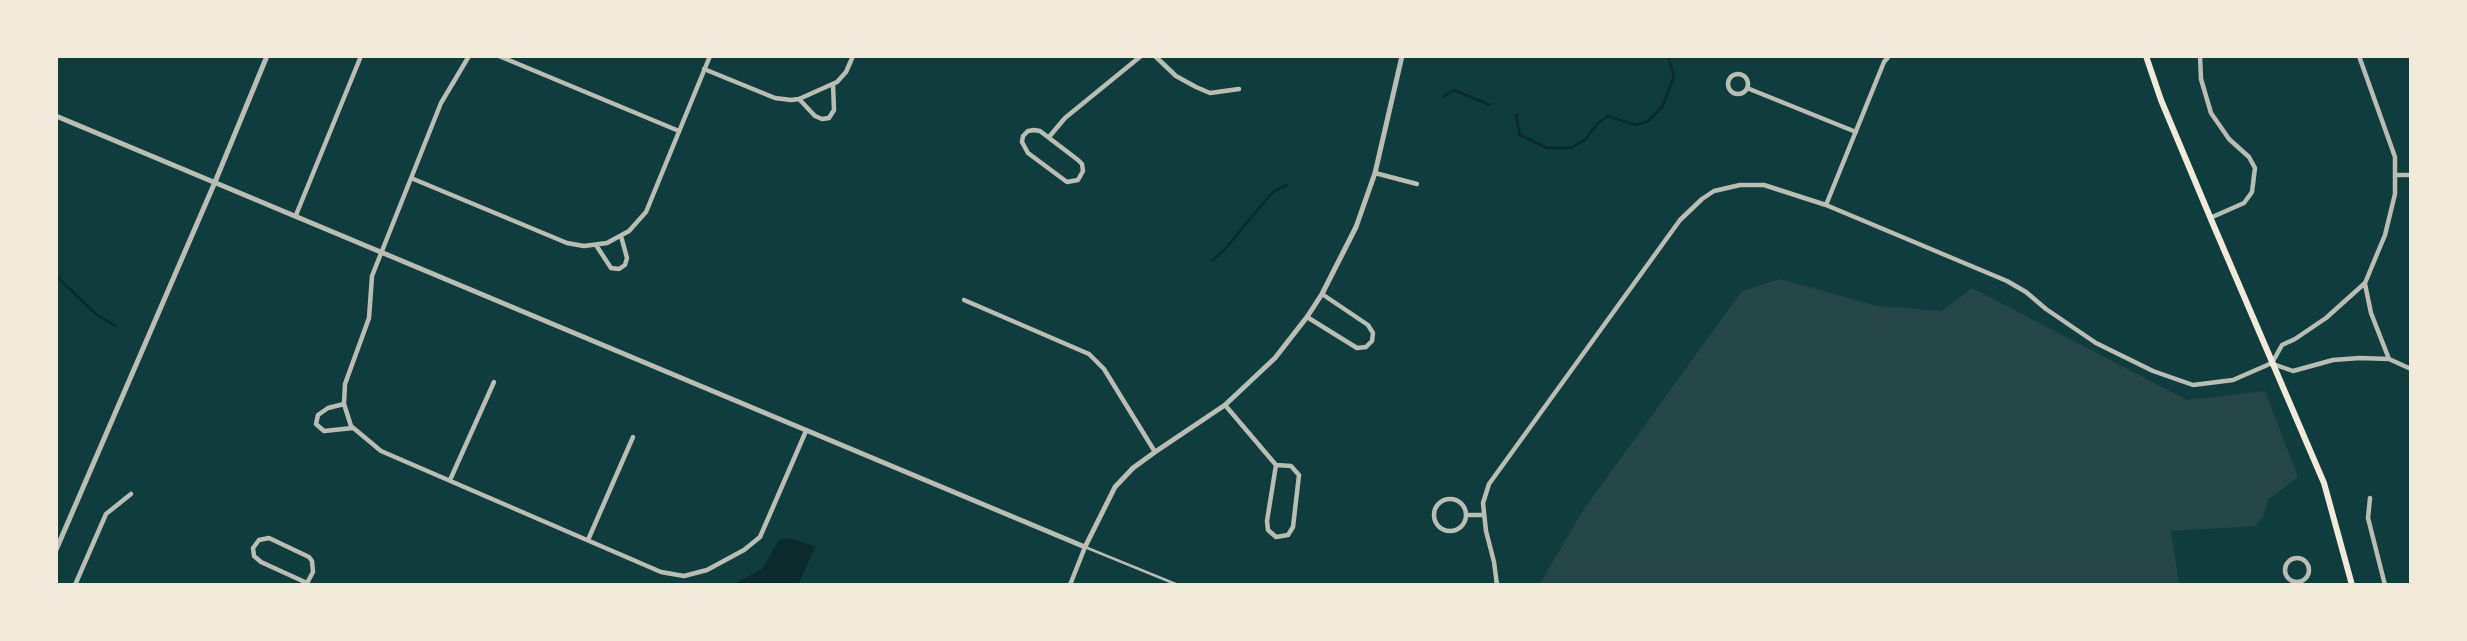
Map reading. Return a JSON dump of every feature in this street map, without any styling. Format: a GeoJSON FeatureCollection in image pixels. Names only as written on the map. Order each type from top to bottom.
{"type":"FeatureCollection","features":[{"type":"Feature","properties":{"kind":"main road"},"geometry":{"type":"LineString","coordinates":[[2146,56],[2161,100],[2210,218],[2324,483],[2352,585]]}},
{"type":"Feature","properties":{"kind":"street"},"geometry":{"type":"LineString","coordinates":[[56,550],[267,56]]}},
{"type":"Feature","properties":{"kind":"street"},"geometry":{"type":"LineString","coordinates":[[296,215],[361,56]]}},
{"type":"Feature","properties":{"kind":"street"},"geometry":{"type":"LineString","coordinates":[[469,56],[441,103],[372,276],[369,318],[348,375],[344,404],[353,428],[381,450],[661,572],[684,576],[706,570],[744,550],[760,537],[806,431]]}},
{"type":"Feature","properties":{"kind":"street"},"geometry":{"type":"LineString","coordinates":[[499,56],[679,131]]}},
{"type":"Feature","properties":{"kind":"street"},"geometry":{"type":"LineString","coordinates":[[411,178],[567,243],[596,245],[621,236],[646,212],[710,56]]}},
{"type":"Feature","properties":{"kind":"street"},"geometry":{"type":"LineString","coordinates":[[704,69],[783,101],[799,99],[833,84],[846,72],[853,56]]}},
{"type":"Feature","properties":{"kind":"street"},"geometry":{"type":"LineString","coordinates":[[1049,137],[1065,118],[1141,56]]}},
{"type":"Feature","properties":{"kind":"street"},"geometry":{"type":"LineString","coordinates":[[1156,56],[1176,76],[1210,93],[1239,89]]}},
{"type":"Feature","properties":{"kind":"street"},"geometry":{"type":"LineString","coordinates":[[1826,205],[1884,62],[1889,56]]}},
{"type":"Feature","properties":{"kind":"street"},"geometry":{"type":"LineString","coordinates":[[2200,56],[2200,79],[2211,113],[2229,139],[2249,157],[2255,168],[2252,192],[2244,203],[2210,218]]}},
{"type":"Feature","properties":{"kind":"street"},"geometry":{"type":"LineString","coordinates":[[1497,585],[1483,503],[1489,484],[1680,220],[1714,191],[1740,185],[1764,186],[1826,205],[2007,281],[2096,343],[2153,371],[2193,385],[2233,380],[2272,363],[2282,345],[2326,318],[2365,283],[2385,235],[2395,194],[2395,157],[2359,56]]}},
{"type":"Feature","properties":{"kind":"street"},"geometry":{"type":"LineString","coordinates":[[1070,585],[1085,547],[1115,487],[1133,468],[1225,405],[1275,358],[1322,294],[1356,227],[1374,173],[1402,58]]}},
{"type":"Feature","properties":{"kind":"street"},"geometry":{"type":"LineString","coordinates":[[1740,74],[1746,78],[1747,88],[1743,93],[1734,94],[1727,83],[1733,75],[1740,74]]}},
{"type":"Feature","properties":{"kind":"street"},"geometry":{"type":"LineString","coordinates":[[799,99],[815,116],[829,118],[834,110],[833,84]]}},
{"type":"Feature","properties":{"kind":"street"},"geometry":{"type":"LineString","coordinates":[[1747,88],[1856,132]]}},
{"type":"Feature","properties":{"kind":"street"},"geometry":{"type":"LineString","coordinates":[[56,116],[1085,547]]}},
{"type":"Feature","properties":{"kind":"street"},"geometry":{"type":"LineString","coordinates":[[1028,131],[1040,131],[1049,137],[1082,164],[1082,176],[1078,180],[1067,182],[1024,148],[1023,136],[1028,131]]}},
{"type":"Feature","properties":{"kind":"street"},"geometry":{"type":"LineString","coordinates":[[1374,173],[1417,184]]}},
{"type":"Feature","properties":{"kind":"street"},"geometry":{"type":"LineString","coordinates":[[2396,175],[2411,175]]}},
{"type":"Feature","properties":{"kind":"street"},"geometry":{"type":"LineString","coordinates":[[596,245],[611,268],[619,269],[625,265],[627,257],[621,236]]}},
{"type":"Feature","properties":{"kind":"street"},"geometry":{"type":"LineString","coordinates":[[2365,283],[2374,323],[2389,359]]}},
{"type":"Feature","properties":{"kind":"street"},"geometry":{"type":"LineString","coordinates":[[1307,317],[1357,348],[1366,347],[1372,341],[1373,333],[1368,325],[1322,294]]}},
{"type":"Feature","properties":{"kind":"street"},"geometry":{"type":"LineString","coordinates":[[964,300],[1089,354],[1104,369],[1155,452]]}},
{"type":"Feature","properties":{"kind":"street"},"geometry":{"type":"LineString","coordinates":[[2272,363],[2293,371],[2333,360],[2389,359],[2411,369]]}},
{"type":"Feature","properties":{"kind":"street"},"geometry":{"type":"LineString","coordinates":[[450,480],[494,382]]}},
{"type":"Feature","properties":{"kind":"street"},"geometry":{"type":"LineString","coordinates":[[344,404],[328,408],[318,415],[316,424],[324,431],[353,428]]}},
{"type":"Feature","properties":{"kind":"street"},"geometry":{"type":"LineString","coordinates":[[1225,405],[1276,465],[1291,466],[1299,475],[1293,527],[1288,535],[1276,537],[1268,530],[1267,521],[1276,465]]}},
{"type":"Feature","properties":{"kind":"street"},"geometry":{"type":"LineString","coordinates":[[588,540],[633,437]]}},
{"type":"Feature","properties":{"kind":"street"},"geometry":{"type":"LineString","coordinates":[[75,585],[106,513],[131,494]]}},
{"type":"Feature","properties":{"kind":"street"},"geometry":{"type":"LineString","coordinates":[[2370,498],[2368,518],[2385,585]]}},
{"type":"Feature","properties":{"kind":"street"},"geometry":{"type":"LineString","coordinates":[[1454,499],[1463,505],[1466,515],[1460,528],[1450,531],[1437,524],[1434,514],[1443,501],[1454,499]]}},
{"type":"Feature","properties":{"kind":"street"},"geometry":{"type":"LineString","coordinates":[[1466,515],[1484,515]]}},
{"type":"Feature","properties":{"kind":"street"},"geometry":{"type":"LineString","coordinates":[[269,538],[305,553],[312,561],[313,572],[307,584],[254,556],[253,548],[259,540],[269,538]]}},
{"type":"Feature","properties":{"kind":"street"},"geometry":{"type":"LineString","coordinates":[[2296,558],[2307,563],[2309,571],[2306,582],[2294,583],[2287,579],[2284,572],[2288,561],[2296,558]]}},
{"type":"Feature","properties":{"kind":"lane"},"geometry":{"type":"LineString","coordinates":[[1085,547],[1178,585]]}},
{"type":"Feature","properties":{"kind":"shaded area"},"geometry":{"type":"Polygon","coordinates":[[[1780,279],[1877,306],[1942,311],[1972,288],[2187,400],[2265,391],[2298,477],[2269,499],[2263,516],[2255,526],[2171,531],[2181,585],[1539,585],[1582,512],[1742,291],[1780,279]]]}},
{"type":"Feature","properties":{"kind":"shaded area"},"geometry":{"type":"Polygon","coordinates":[[[790,538],[815,547],[798,585],[732,585],[762,569],[779,540],[790,538]]]}},
{"type":"Feature","properties":{"kind":"waterway"},"geometry":{"type":"LineString","coordinates":[[1516,115],[1520,135],[1547,148],[1571,148],[1586,139],[1597,124],[1608,116],[1635,125],[1648,121],[1662,107],[1674,77],[1668,56]]}},
{"type":"Feature","properties":{"kind":"waterway"},"geometry":{"type":"LineString","coordinates":[[1443,97],[1454,90],[1490,105]]}},
{"type":"Feature","properties":{"kind":"waterway"},"geometry":{"type":"LineString","coordinates":[[1212,261],[1274,191],[1287,185]]}},
{"type":"Feature","properties":{"kind":"waterway"},"geometry":{"type":"LineString","coordinates":[[56,276],[97,315],[116,326]]}}]}
